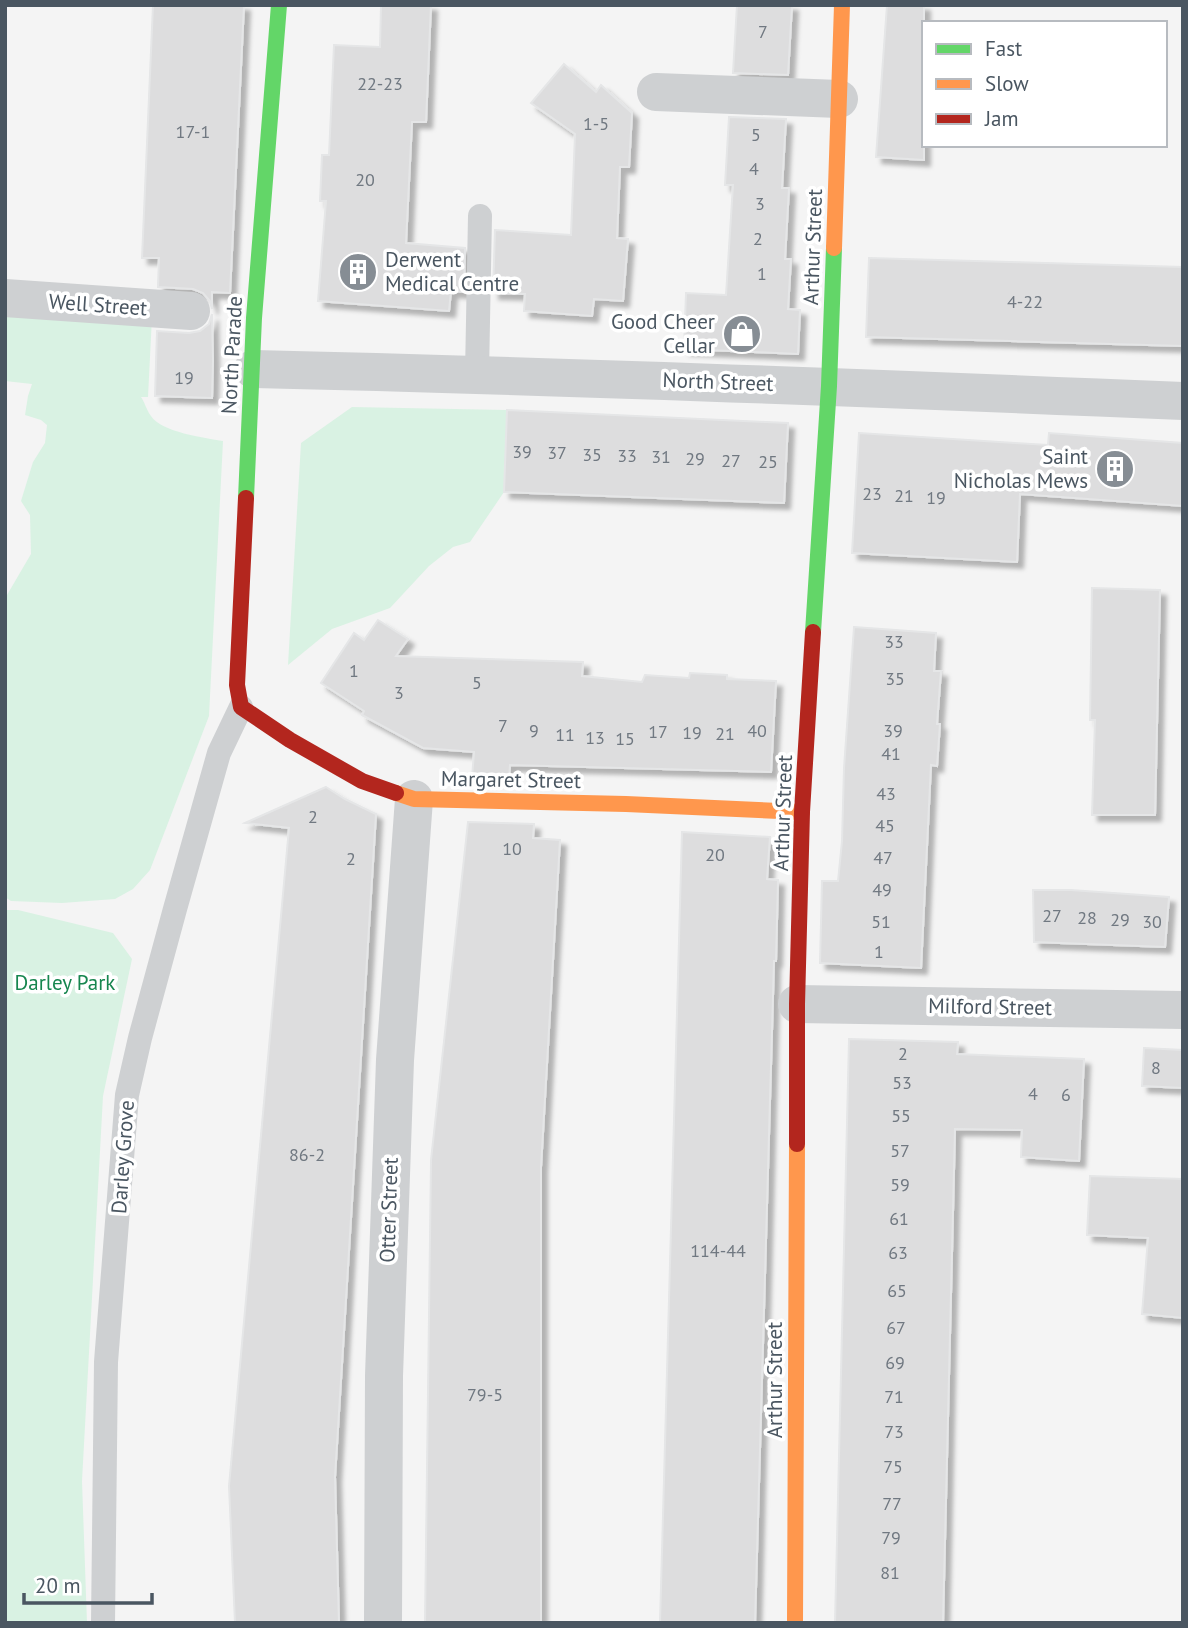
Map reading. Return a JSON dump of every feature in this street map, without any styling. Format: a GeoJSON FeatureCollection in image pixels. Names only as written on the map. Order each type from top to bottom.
{"type":"FeatureCollection","features":[{"type":"Feature","properties":{"kind":"street","name":"North Parade"},"geometry":{"type":"LineString","coordinates":[[241,708],[237,685],[254,318],[279,5]]}},
{"type":"Feature","properties":{"kind":"street","name":"Arthur Street"},"geometry":{"type":"LineString","coordinates":[[795,1623],[797,1003],[803,812],[829,386],[842,5]]}},
{"type":"Feature","properties":{"kind":"street"},"geometry":{"type":"LineString","coordinates":[[656,92],[839,99]]}},
{"type":"Feature","properties":{"kind":"street","name":"Well Street"},"geometry":{"type":"LineString","coordinates":[[5,298],[191,312]]}},
{"type":"Feature","properties":{"kind":"street","name":"North Street"},"geometry":{"type":"LineString","coordinates":[[253,369],[829,386],[1183,401]]}},
{"type":"Feature","properties":{"kind":"street","name":"Margaret Street"},"geometry":{"type":"LineString","coordinates":[[241,708],[362,781],[414,799],[803,812]]}},
{"type":"Feature","properties":{"kind":"street","name":"Otter Street"},"geometry":{"type":"LineString","coordinates":[[383,1623],[384,1376],[394,1060],[414,799]]}},
{"type":"Feature","properties":{"kind":"street","name":"Milford Street"},"geometry":{"type":"LineString","coordinates":[[797,1003],[1183,1010]]}},
{"type":"Feature","properties":{"kind":"lane"},"geometry":{"type":"LineString","coordinates":[[477,374],[480,216]]}},
{"type":"Feature","properties":{"kind":"lane","name":"Darley Grove"},"geometry":{"type":"LineString","coordinates":[[103,1623],[106,1362],[127,1095],[140,1038],[219,753],[241,708]]}},
{"type":"Feature","properties":{"kind":"green space"},"geometry":{"type":"Polygon","coordinates":[[[5,307],[152,317],[148,397],[141,397],[150,414],[156,422],[173,430],[223,441],[209,716],[150,870],[133,889],[115,899],[62,903],[11,901],[5,897],[5,603],[31,554],[30,515],[21,501],[33,462],[45,443],[47,425],[25,415],[32,384],[5,381],[5,307]]]}},
{"type":"Feature","properties":{"kind":"green space"},"geometry":{"type":"Polygon","coordinates":[[[352,407],[507,410],[504,492],[470,542],[453,547],[429,566],[390,608],[332,629],[288,665],[301,443],[352,407]]]}},
{"type":"Feature","properties":{"kind":"green space","name":"Darley Park"},"geometry":{"type":"Polygon","coordinates":[[[5,910],[18,910],[113,933],[132,959],[103,1096],[82,1481],[87,1623],[5,1623],[5,910]]]}},
{"type":"Feature","properties":{"kind":"building"},"geometry":{"type":"Polygon","coordinates":[[[153,5],[244,5],[230,293],[212,292],[212,309],[210,301],[203,293],[193,289],[158,287],[159,258],[142,258],[153,5]]]}},
{"type":"Feature","properties":{"kind":"building"},"geometry":{"type":"Polygon","coordinates":[[[381,5],[431,5],[426,122],[412,122],[406,243],[465,248],[464,292],[451,291],[449,311],[318,301],[326,201],[320,201],[322,155],[329,155],[334,45],[380,47],[381,5]]]}},
{"type":"Feature","properties":{"kind":"building"},"geometry":{"type":"Polygon","coordinates":[[[737,5],[792,5],[788,75],[733,73],[737,5]]]}},
{"type":"Feature","properties":{"kind":"building"},"geometry":{"type":"Polygon","coordinates":[[[887,5],[924,5],[924,160],[876,157],[887,5]]]}},
{"type":"Feature","properties":{"kind":"building"},"geometry":{"type":"Polygon","coordinates":[[[564,64],[596,92],[601,85],[632,113],[629,167],[620,167],[617,238],[628,239],[623,301],[594,299],[592,316],[524,311],[525,294],[493,293],[495,230],[571,235],[575,134],[531,103],[564,64]]]}},
{"type":"Feature","properties":{"kind":"building"},"geometry":{"type":"Polygon","coordinates":[[[729,117],[786,119],[782,188],[789,188],[785,259],[791,259],[788,309],[800,310],[798,354],[684,349],[686,293],[726,295],[733,185],[725,185],[729,117]]]}},
{"type":"Feature","properties":{"kind":"building"},"geometry":{"type":"Polygon","coordinates":[[[869,258],[1183,267],[1183,346],[866,337],[869,258]]]}},
{"type":"Feature","properties":{"kind":"building"},"geometry":{"type":"Polygon","coordinates":[[[212,314],[212,398],[155,396],[157,331],[200,331],[209,324],[212,314]]]}},
{"type":"Feature","properties":{"kind":"building"},"geometry":{"type":"Polygon","coordinates":[[[507,410],[788,423],[784,503],[504,492],[507,410]]]}},
{"type":"Feature","properties":{"kind":"building"},"geometry":{"type":"Polygon","coordinates":[[[859,433],[1048,445],[1049,433],[1183,443],[1183,506],[1020,494],[1017,562],[852,553],[859,433]]]}},
{"type":"Feature","properties":{"kind":"building"},"geometry":{"type":"Polygon","coordinates":[[[1092,588],[1160,590],[1155,815],[1092,815],[1095,720],[1090,720],[1092,588]]]}},
{"type":"Feature","properties":{"kind":"building"},"geometry":{"type":"Polygon","coordinates":[[[378,620],[408,639],[396,656],[583,662],[582,676],[642,682],[645,675],[689,678],[690,673],[727,675],[727,679],[776,681],[771,772],[510,765],[509,779],[472,778],[474,752],[423,748],[362,715],[364,711],[321,683],[354,633],[364,640],[378,620]]]}},
{"type":"Feature","properties":{"kind":"building"},"geometry":{"type":"Polygon","coordinates":[[[854,627],[936,633],[934,671],[941,671],[937,724],[940,724],[937,766],[931,765],[921,968],[820,963],[822,881],[838,881],[854,627]]]}},
{"type":"Feature","properties":{"kind":"building"},"geometry":{"type":"Polygon","coordinates":[[[326,787],[376,814],[335,1477],[339,1623],[235,1623],[229,1486],[289,828],[245,823],[326,787]]]}},
{"type":"Feature","properties":{"kind":"building"},"geometry":{"type":"Polygon","coordinates":[[[468,822],[534,824],[533,838],[560,840],[541,1167],[541,1623],[425,1623],[431,1160],[468,822]]]}},
{"type":"Feature","properties":{"kind":"building"},"geometry":{"type":"Polygon","coordinates":[[[682,832],[770,837],[767,879],[778,880],[755,1623],[660,1623],[682,832]]]}},
{"type":"Feature","properties":{"kind":"building"},"geometry":{"type":"Polygon","coordinates":[[[1033,890],[1169,897],[1165,947],[1034,942],[1033,890]]]}},
{"type":"Feature","properties":{"kind":"building"},"geometry":{"type":"Polygon","coordinates":[[[849,1039],[958,1042],[957,1054],[1084,1059],[1079,1161],[1021,1157],[1022,1130],[955,1129],[943,1623],[835,1623],[849,1039]]]}},
{"type":"Feature","properties":{"kind":"building"},"geometry":{"type":"Polygon","coordinates":[[[1144,1048],[1183,1050],[1183,1088],[1142,1086],[1144,1048]]]}},
{"type":"Feature","properties":{"kind":"building"},"geometry":{"type":"Polygon","coordinates":[[[1090,1176],[1183,1179],[1183,1318],[1142,1314],[1148,1238],[1087,1235],[1090,1176]]]}},
{"type":"Feature","properties":{"kind":"traffic: fast"},"geometry":{"type":"LineString","coordinates":[[246,498],[254,318],[279,5]]}},
{"type":"Feature","properties":{"kind":"traffic: fast"},"geometry":{"type":"LineString","coordinates":[[813,632],[829,386],[834,248]]}},
{"type":"Feature","properties":{"kind":"traffic: slow"},"geometry":{"type":"LineString","coordinates":[[834,248],[842,5]]}},
{"type":"Feature","properties":{"kind":"traffic: slow"},"geometry":{"type":"LineString","coordinates":[[396,793],[414,799],[626,804],[802,812]]}},
{"type":"Feature","properties":{"kind":"traffic: slow"},"geometry":{"type":"LineString","coordinates":[[795,1623],[797,1144]]}},
{"type":"Feature","properties":{"kind":"traffic: jam"},"geometry":{"type":"LineString","coordinates":[[246,498],[237,685],[241,707],[290,740],[362,781],[396,793]]}},
{"type":"Feature","properties":{"kind":"traffic: jam"},"geometry":{"type":"LineString","coordinates":[[797,1144],[797,1004],[802,812],[813,632]]}},
{"type":"Feature","properties":{"kind":"place","name":"Derwent Medical Centre"},"geometry":{"type":"Point","coordinates":[358,272]}},
{"type":"Feature","properties":{"kind":"place","name":"Good Cheer Cellar"},"geometry":{"type":"Point","coordinates":[742,334]}},
{"type":"Feature","properties":{"kind":"place","name":"Saint Nicholas Mews"},"geometry":{"type":"Point","coordinates":[1115,469]}}]}
